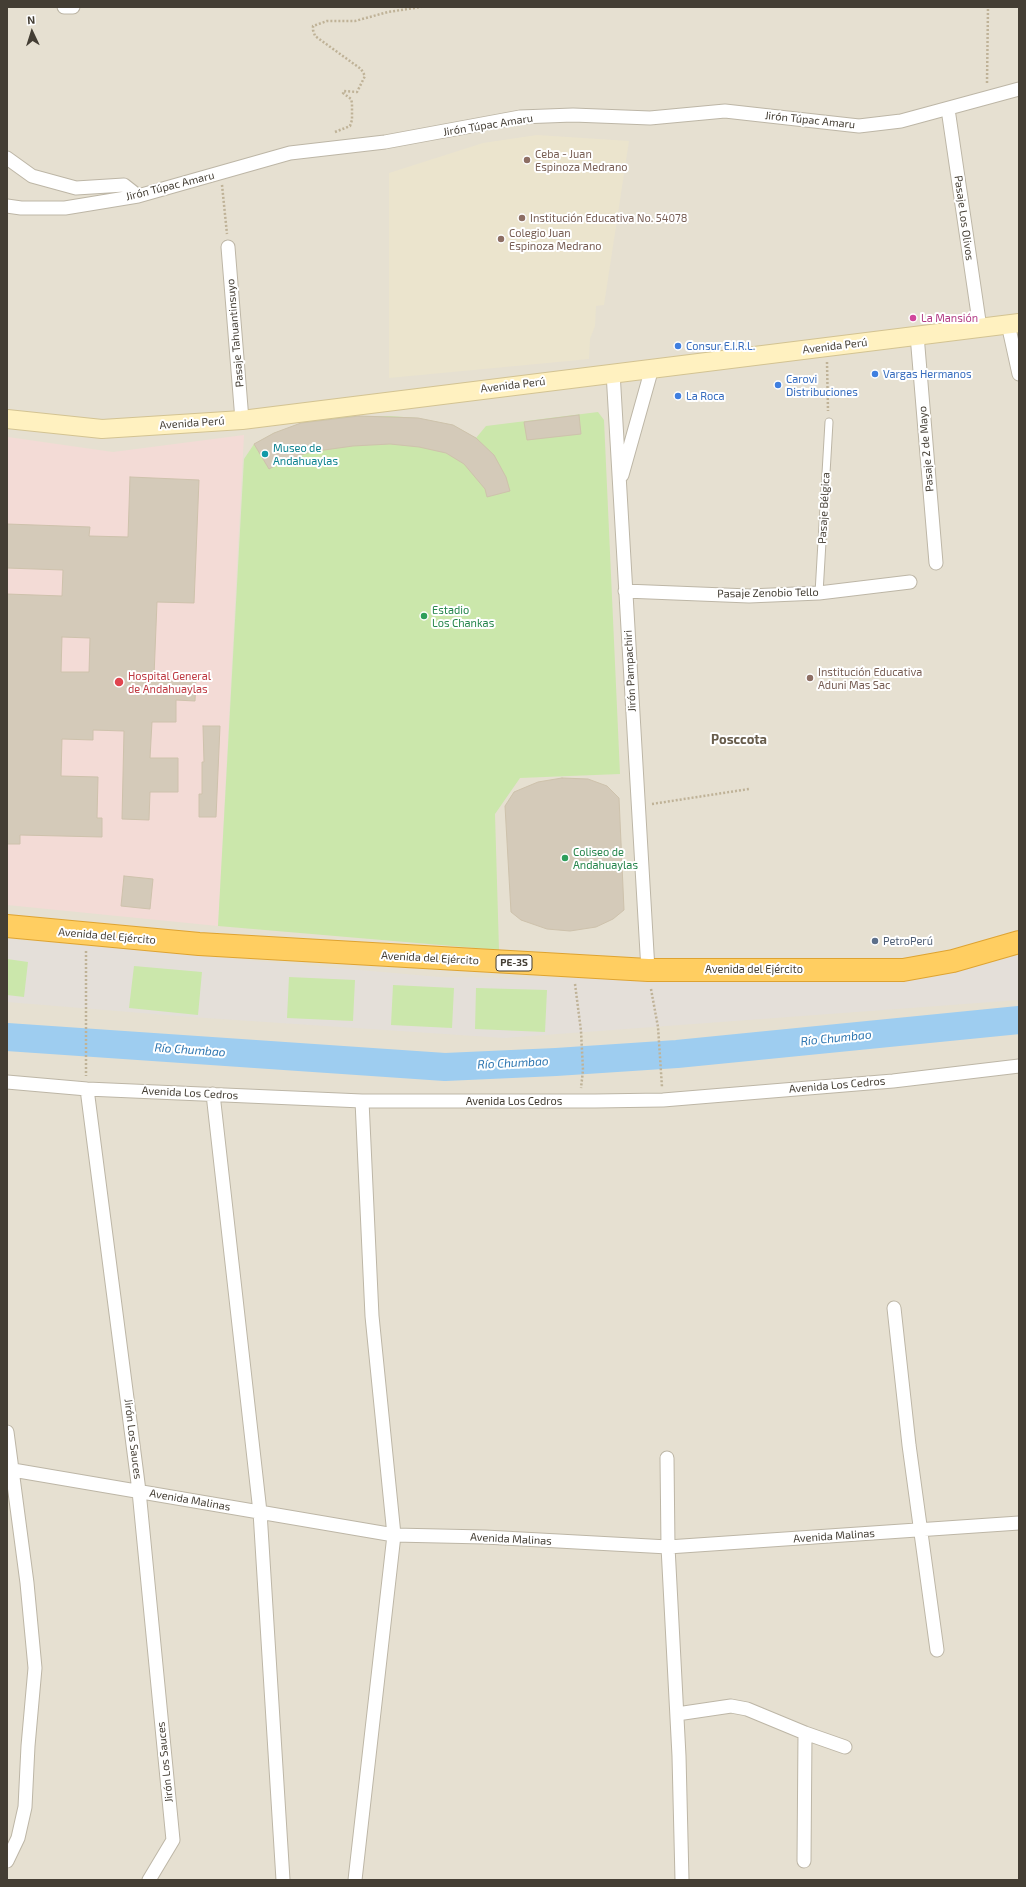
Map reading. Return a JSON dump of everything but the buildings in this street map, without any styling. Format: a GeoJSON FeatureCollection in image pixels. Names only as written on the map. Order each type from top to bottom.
{"type":"FeatureCollection","features":[{"type":"Feature","properties":{"kind":"highway","name":"Avenida del Ejército"},"geometry":{"type":"LineString","coordinates":[[7,926],[86,935],[199,944],[648,970],[903,970],[953,961],[1019,942]]}},
{"type":"Feature","properties":{"kind":"street"},"geometry":{"type":"LineString","coordinates":[[64,7],[73,7]]}},
{"type":"Feature","properties":{"kind":"street","name":"Jirón Túpac Amaru"},"geometry":{"type":"LineString","coordinates":[[7,206],[21,208],[65,208],[138,196],[290,153],[385,142],[520,117],[573,115],[650,118],[725,111],[859,126],[900,120],[948,109],[1019,89]]}},
{"type":"Feature","properties":{"kind":"street","name":"Pasaje Los Olivos"},"geometry":{"type":"LineString","coordinates":[[948,109],[980,328]]}},
{"type":"Feature","properties":{"kind":"street"},"geometry":{"type":"LineString","coordinates":[[7,158],[32,176],[76,188],[124,185],[138,196]]}},
{"type":"Feature","properties":{"kind":"street","name":"Pasaje Tahuantinsuyo"},"geometry":{"type":"LineString","coordinates":[[228,247],[242,420]]}},
{"type":"Feature","properties":{"kind":"street"},"geometry":{"type":"LineString","coordinates":[[1014,323],[1019,374]]}},
{"type":"Feature","properties":{"kind":"street","name":"Avenida Perú"},"geometry":{"type":"LineString","coordinates":[[7,419],[102,429],[242,420],[613,372],[1014,323]]}},
{"type":"Feature","properties":{"kind":"street","name":"Pasaje 2 de Mayo"},"geometry":{"type":"LineString","coordinates":[[917,335],[936,563]]}},
{"type":"Feature","properties":{"kind":"street"},"geometry":{"type":"LineString","coordinates":[[619,484],[652,368]]}},
{"type":"Feature","properties":{"kind":"street","name":"Jirón Pampachiri"},"geometry":{"type":"LineString","coordinates":[[613,372],[648,970]]}},
{"type":"Feature","properties":{"kind":"street","name":"Pasaje Zenobio Tello"},"geometry":{"type":"LineString","coordinates":[[625,590],[749,596],[818,593],[910,582]]}},
{"type":"Feature","properties":{"kind":"street","name":"Avenida Los Cedros"},"geometry":{"type":"LineString","coordinates":[[7,1082],[87,1089],[362,1101],[663,1100],[893,1081],[1019,1066]]}},
{"type":"Feature","properties":{"kind":"street","name":"Jirón Los Sauces"},"geometry":{"type":"LineString","coordinates":[[87,1089],[139,1491],[173,1840],[149,1880]]}},
{"type":"Feature","properties":{"kind":"street"},"geometry":{"type":"LineString","coordinates":[[213,1094],[260,1512],[283,1880]]}},
{"type":"Feature","properties":{"kind":"street"},"geometry":{"type":"LineString","coordinates":[[355,1880],[394,1535],[372,1316],[362,1101]]}},
{"type":"Feature","properties":{"kind":"street"},"geometry":{"type":"LineString","coordinates":[[894,1308],[908,1445],[937,1650]]}},
{"type":"Feature","properties":{"kind":"street"},"geometry":{"type":"LineString","coordinates":[[7,1432],[10,1470],[27,1583],[35,1668],[28,1746],[27,1791],[25,1807],[18,1838],[7,1861]]}},
{"type":"Feature","properties":{"kind":"street"},"geometry":{"type":"LineString","coordinates":[[667,1458],[668,1547],[677,1714],[682,1880]]}},
{"type":"Feature","properties":{"kind":"street","name":"Avenida Malinas"},"geometry":{"type":"LineString","coordinates":[[10,1470],[394,1535],[484,1537],[668,1547],[1019,1522]]}},
{"type":"Feature","properties":{"kind":"street"},"geometry":{"type":"LineString","coordinates":[[677,1714],[732,1706],[747,1709],[804,1733],[845,1747]]}},
{"type":"Feature","properties":{"kind":"street"},"geometry":{"type":"LineString","coordinates":[[804,1733],[804,1861]]}},
{"type":"Feature","properties":{"kind":"lane","name":"Pasaje Bélgica"},"geometry":{"type":"LineString","coordinates":[[818,593],[829,422]]}},
{"type":"Feature","properties":{"kind":"path"},"geometry":{"type":"LineString","coordinates":[[329,133],[345,130],[350,126],[352,120],[352,103],[351,99],[343,93],[344,91],[357,92],[365,76],[361,69],[315,36],[312,30],[314,26],[327,22],[355,21],[388,12],[421,7]]}},
{"type":"Feature","properties":{"kind":"path"},"geometry":{"type":"LineString","coordinates":[[987,97],[988,7]]}},
{"type":"Feature","properties":{"kind":"path"},"geometry":{"type":"LineString","coordinates":[[221,173],[228,247]]}},
{"type":"Feature","properties":{"kind":"path"},"geometry":{"type":"LineString","coordinates":[[827,347],[829,422]]}},
{"type":"Feature","properties":{"kind":"path"},"geometry":{"type":"LineString","coordinates":[[638,807],[749,789]]}},
{"type":"Feature","properties":{"kind":"path"},"geometry":{"type":"LineString","coordinates":[[85,1063],[86,935]]}},
{"type":"Feature","properties":{"kind":"path"},"geometry":{"type":"LineString","coordinates":[[572,966],[581,1031],[583,1070]]}},
{"type":"Feature","properties":{"kind":"path"},"geometry":{"type":"LineString","coordinates":[[648,970],[658,1027],[663,1100]]}},
{"type":"Feature","properties":{"kind":"shaded area"},"geometry":{"type":"Polygon","coordinates":[[[7,7],[1019,7],[1019,1880],[7,1880],[7,7]]]}},
{"type":"Feature","properties":{"kind":"shaded area","name":"Colegio Juan Espinoza Medrano"},"geometry":{"type":"Polygon","coordinates":[[[537,135],[629,141],[604,305],[596,306],[595,326],[590,339],[589,359],[389,378],[389,173],[483,143],[537,135]]]}},
{"type":"Feature","properties":{"kind":"shaded area","name":"Hospital General de Andahuaylas"},"geometry":{"type":"Polygon","coordinates":[[[244,435],[218,926],[7,905],[8,437],[113,452],[244,435]]]}},
{"type":"Feature","properties":{"kind":"shaded area"},"geometry":{"type":"Polygon","coordinates":[[[7,939],[440,977],[738,980],[931,978],[1019,955],[1019,1000],[504,1038],[191,1017],[7,1002],[7,939]]]}},
{"type":"Feature","properties":{"kind":"green space","name":"Estadio Los Chankas"},"geometry":{"type":"Polygon","coordinates":[[[598,412],[604,420],[620,774],[520,778],[495,814],[499,950],[218,926],[244,459],[254,444],[274,433],[304,422],[350,416],[418,418],[453,425],[476,438],[486,426],[598,412]]]}},
{"type":"Feature","properties":{"kind":"green space"},"geometry":{"type":"Polygon","coordinates":[[[7,959],[28,962],[24,997],[7,995],[7,959]]]}},
{"type":"Feature","properties":{"kind":"green space"},"geometry":{"type":"Polygon","coordinates":[[[134,966],[202,972],[198,1015],[129,1008],[134,966]]]}},
{"type":"Feature","properties":{"kind":"green space"},"geometry":{"type":"Polygon","coordinates":[[[289,977],[355,980],[353,1021],[287,1018],[289,977]]]}},
{"type":"Feature","properties":{"kind":"green space"},"geometry":{"type":"Polygon","coordinates":[[[393,985],[454,988],[452,1028],[391,1025],[393,985]]]}},
{"type":"Feature","properties":{"kind":"green space"},"geometry":{"type":"Polygon","coordinates":[[[476,988],[547,990],[545,1032],[475,1029],[476,988]]]}},
{"type":"Feature","properties":{"kind":"waterway","name":"Río Chumbao"},"geometry":{"type":"LineString","coordinates":[[7,1037],[445,1067],[556,1062],[677,1054],[1019,1020]]}},
{"type":"Feature","properties":{"kind":"place","name":"Ceba - Juan Espinoza Medrano"},"geometry":{"type":"Point","coordinates":[527,160]}},
{"type":"Feature","properties":{"kind":"place","name":"Institución Educativa No. 54078"},"geometry":{"type":"Point","coordinates":[522,218]}},
{"type":"Feature","properties":{"kind":"place","name":"Colegio Juan Espinoza Medrano"},"geometry":{"type":"Point","coordinates":[501,239]}},
{"type":"Feature","properties":{"kind":"place","name":"La Mansión"},"geometry":{"type":"Point","coordinates":[913,318]}},
{"type":"Feature","properties":{"kind":"place","name":"Consur E.I.R.L."},"geometry":{"type":"Point","coordinates":[678,346]}},
{"type":"Feature","properties":{"kind":"place","name":"Vargas Hermanos"},"geometry":{"type":"Point","coordinates":[875,374]}},
{"type":"Feature","properties":{"kind":"place","name":"Carovi Distribuciones"},"geometry":{"type":"Point","coordinates":[778,385]}},
{"type":"Feature","properties":{"kind":"place","name":"La Roca"},"geometry":{"type":"Point","coordinates":[678,396]}},
{"type":"Feature","properties":{"kind":"place","name":"Museo de Andahuaylas"},"geometry":{"type":"Point","coordinates":[265,454]}},
{"type":"Feature","properties":{"kind":"place","name":"Estadio Los Chankas"},"geometry":{"type":"Point","coordinates":[424,616]}},
{"type":"Feature","properties":{"kind":"place","name":"Institución Educativa Aduni Mas Sac"},"geometry":{"type":"Point","coordinates":[810,678]}},
{"type":"Feature","properties":{"kind":"place","name":"Hospital General de Andahuaylas"},"geometry":{"type":"Point","coordinates":[119,682]}},
{"type":"Feature","properties":{"kind":"place","name":"Coliseo de Andahuaylas"},"geometry":{"type":"Point","coordinates":[565,858]}},
{"type":"Feature","properties":{"kind":"place","name":"PetroPerú"},"geometry":{"type":"Point","coordinates":[875,941]}},
{"type":"Feature","properties":{"kind":"district","name":"Posccota"},"geometry":{"type":"Point","coordinates":[739,740]}}]}
